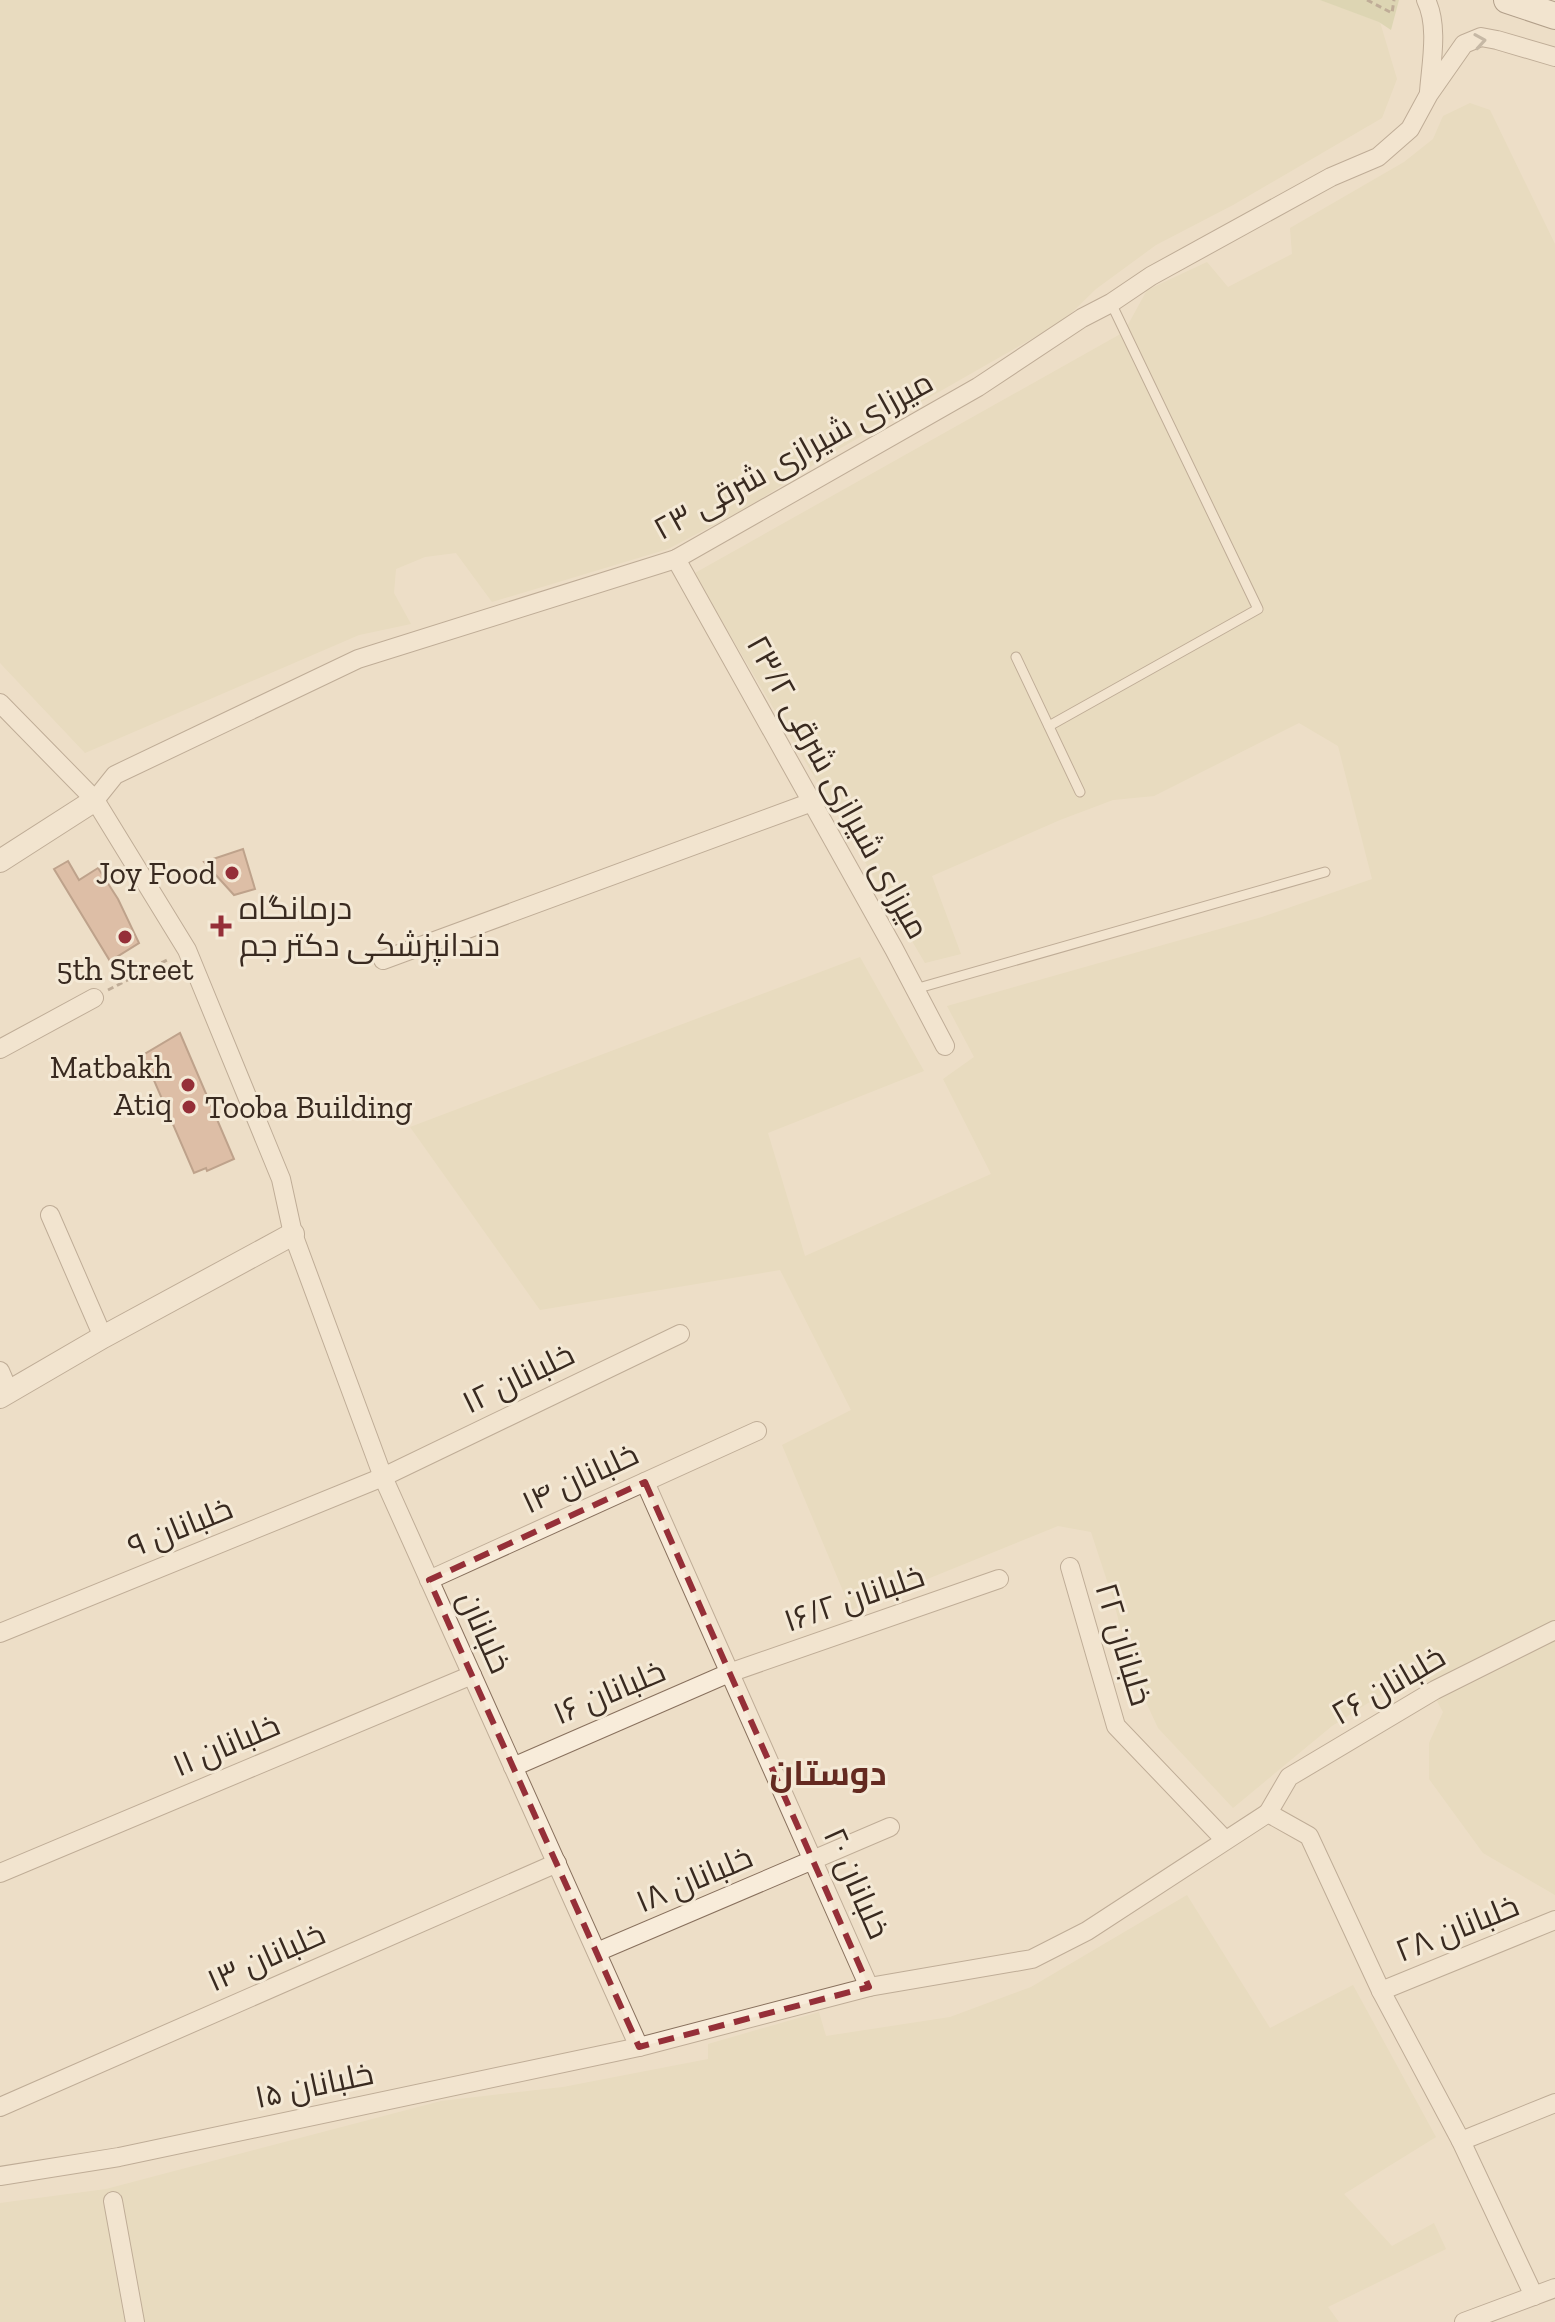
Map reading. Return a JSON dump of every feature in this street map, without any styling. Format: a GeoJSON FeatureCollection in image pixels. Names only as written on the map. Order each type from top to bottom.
{"type":"FeatureCollection","features":[{"type":"Feature","properties":{"kind":"main road"},"geometry":{"type":"LineString","coordinates":[[1507,0],[1555,16]]}},
{"type":"Feature","properties":{"kind":"street"},"geometry":{"type":"LineString","coordinates":[[1426,0],[1433,40],[1429,94]]}},
{"type":"Feature","properties":{"kind":"street","name":"۲۳ میرزای شیرازی شرقی"},"geometry":{"type":"LineString","coordinates":[[95,800],[115,775],[358,659],[676,559],[978,387],[1151,276],[1303,192],[1378,157],[1410,129],[1429,94],[1464,44],[1481,37],[1555,57]]}},
{"type":"Feature","properties":{"kind":"street","name":"۲۳/۲ میرزای شیرازی شرقی"},"geometry":{"type":"LineString","coordinates":[[676,559],[945,1046]]}},
{"type":"Feature","properties":{"kind":"street","name":"خلبانان"},"geometry":{"type":"LineString","coordinates":[[0,703],[95,800],[187,950],[281,1179],[293,1234],[383,1477],[639,2047]]}},
{"type":"Feature","properties":{"kind":"street"},"geometry":{"type":"LineString","coordinates":[[0,861],[95,800]]}},
{"type":"Feature","properties":{"kind":"street"},"geometry":{"type":"LineString","coordinates":[[383,960],[812,802]]}},
{"type":"Feature","properties":{"kind":"street"},"geometry":{"type":"LineString","coordinates":[[0,1049],[94,998]]}},
{"type":"Feature","properties":{"kind":"street"},"geometry":{"type":"LineString","coordinates":[[50,1215],[103,1337]]}},
{"type":"Feature","properties":{"kind":"street"},"geometry":{"type":"LineString","coordinates":[[0,1371],[5,1395],[103,1337],[293,1234]]}},
{"type":"Feature","properties":{"kind":"street","name":"۱۲ خلبانان"},"geometry":{"type":"LineString","coordinates":[[383,1477],[680,1334]]}},
{"type":"Feature","properties":{"kind":"street","name":"۱۴ خلبانان"},"geometry":{"type":"LineString","coordinates":[[429,1580],[757,1431]]}},
{"type":"Feature","properties":{"kind":"street","name":"۹ خلبانان"},"geometry":{"type":"LineString","coordinates":[[0,1633],[383,1477]]}},
{"type":"Feature","properties":{"kind":"street","name":"۲۰ خلبانان"},"geometry":{"type":"LineString","coordinates":[[645,1482],[869,1987]]}},
{"type":"Feature","properties":{"kind":"street","name":"۲۲ خلبانان"},"geometry":{"type":"LineString","coordinates":[[1070,1567],[1116,1726],[1225,1840]]}},
{"type":"Feature","properties":{"kind":"street","name":"۱۶/۲ خلبانان"},"geometry":{"type":"LineString","coordinates":[[729,1673],[999,1579]]}},
{"type":"Feature","properties":{"kind":"street","name":"۲۶ خلبانان"},"geometry":{"type":"LineString","coordinates":[[1268,1813],[1289,1777],[1435,1690],[1555,1630]]}},
{"type":"Feature","properties":{"kind":"street","name":"۱۶ خلبانان"},"geometry":{"type":"LineString","coordinates":[[513,1767],[729,1673]]}},
{"type":"Feature","properties":{"kind":"street","name":"۱۱ خلبانان"},"geometry":{"type":"LineString","coordinates":[[2,1872],[472,1675]]}},
{"type":"Feature","properties":{"kind":"street"},"geometry":{"type":"LineString","coordinates":[[1268,1813],[1309,1836],[1381,1991],[1461,2141],[1534,2296]]}},
{"type":"Feature","properties":{"kind":"street","name":"۱۵ خلبانان"},"geometry":{"type":"LineString","coordinates":[[0,2176],[119,2157],[639,2047],[869,1987],[1032,1959],[1087,1931],[1268,1813]]}},
{"type":"Feature","properties":{"kind":"street","name":"۱۸ خلبانان"},"geometry":{"type":"LineString","coordinates":[[597,1952],[890,1827]]}},
{"type":"Feature","properties":{"kind":"street","name":"۱۳ خلبانان"},"geometry":{"type":"LineString","coordinates":[[0,2107],[557,1863]]}},
{"type":"Feature","properties":{"kind":"street","name":"۲۸ خلبانان"},"geometry":{"type":"LineString","coordinates":[[1381,1991],[1555,1920]]}},
{"type":"Feature","properties":{"kind":"street"},"geometry":{"type":"LineString","coordinates":[[1461,2141],[1555,2103]]}},
{"type":"Feature","properties":{"kind":"street"},"geometry":{"type":"LineString","coordinates":[[113,2201],[135,2322]]}},
{"type":"Feature","properties":{"kind":"street"},"geometry":{"type":"LineString","coordinates":[[1464,2322],[1555,2288]]}},
{"type":"Feature","properties":{"kind":"lane"},"geometry":{"type":"LineString","coordinates":[[1049,726],[1258,609],[1111,303]]}},
{"type":"Feature","properties":{"kind":"lane"},"geometry":{"type":"LineString","coordinates":[[1016,657],[1080,792]]}},
{"type":"Feature","properties":{"kind":"lane"},"geometry":{"type":"LineString","coordinates":[[915,989],[1325,872]]}},
{"type":"Feature","properties":{"kind":"path"},"geometry":{"type":"LineString","coordinates":[[1367,0],[1392,13],[1394,0]]}},
{"type":"Feature","properties":{"kind":"path"},"geometry":{"type":"LineString","coordinates":[[94,998],[187,950]]}},
{"type":"Feature","properties":{"kind":"highlighted area"},"geometry":{"type":"Polygon","coordinates":[[[645,1482],[869,1987],[639,2047],[429,1580],[645,1482]]]}},
{"type":"Feature","properties":{"kind":"shaded area"},"geometry":{"type":"Polygon","coordinates":[[[0,0],[1321,0],[1380,22],[1397,79],[1382,118],[1233,205],[1156,245],[1096,289],[1063,321],[832,453],[748,507],[668,549],[492,602],[456,553],[425,557],[396,569],[394,593],[411,624],[359,635],[85,753],[0,663],[0,0]]]}},
{"type":"Feature","properties":{"kind":"shaded area"},"geometry":{"type":"Polygon","coordinates":[[[1470,103],[1490,110],[1555,244],[1555,1895],[1483,1853],[1429,1779],[1429,1743],[1443,1712],[1420,1670],[1332,1726],[1233,1808],[1158,1728],[1132,1672],[1091,1532],[1058,1526],[851,1610],[782,1445],[851,1410],[780,1270],[540,1310],[410,1127],[860,957],[924,1071],[768,1133],[805,1256],[991,1174],[943,1079],[974,1057],[947,1006],[1262,917],[1372,879],[1338,746],[1299,723],[1154,796],[1113,800],[932,876],[961,954],[925,963],[702,588],[686,578],[1124,332],[1147,290],[1207,262],[1228,287],[1292,254],[1290,228],[1404,162],[1433,139],[1443,116],[1470,103]]]}},
{"type":"Feature","properties":{"kind":"shaded area"},"geometry":{"type":"Polygon","coordinates":[[[1187,1895],[1270,2028],[1353,1985],[1436,2137],[1344,2194],[1392,2246],[1434,2223],[1446,2249],[1328,2307],[1339,2322],[0,2322],[0,2203],[106,2189],[441,2101],[563,2087],[708,2059],[708,2044],[819,2012],[826,2036],[950,2017],[1031,1987],[1187,1895]]]}},
{"type":"Feature","properties":{"kind":"green space"},"geometry":{"type":"Polygon","coordinates":[[[1320,0],[1399,0],[1391,30],[1379,22],[1320,0]]]}},
{"type":"Feature","properties":{"kind":"building"},"geometry":{"type":"Polygon","coordinates":[[[243,849],[255,889],[234,895],[204,862],[243,849]]]}},
{"type":"Feature","properties":{"kind":"building"},"geometry":{"type":"Polygon","coordinates":[[[68,861],[79,880],[98,868],[118,899],[139,943],[110,961],[54,869],[68,861]]]}},
{"type":"Feature","properties":{"kind":"building","name":"Tooba Building"},"geometry":{"type":"Polygon","coordinates":[[[180,1033],[234,1159],[207,1171],[206,1168],[194,1173],[143,1055],[180,1033]]]}},
{"type":"Feature","properties":{"kind":"place","name":"Joy Food"},"geometry":{"type":"Point","coordinates":[232,873]}},
{"type":"Feature","properties":{"kind":"place","name":"درمانگاه دندانپزشکی دکتر جم"},"geometry":{"type":"Point","coordinates":[221,926]}},
{"type":"Feature","properties":{"kind":"place","name":"5th Street"},"geometry":{"type":"Point","coordinates":[125,937]}},
{"type":"Feature","properties":{"kind":"place","name":"Matbakh Atiq"},"geometry":{"type":"Point","coordinates":[188,1085]}},
{"type":"Feature","properties":{"kind":"place","name":"Tooba Building"},"geometry":{"type":"Point","coordinates":[189,1107]}},
{"type":"Feature","properties":{"kind":"district","name":"دوستان"},"geometry":{"type":"Point","coordinates":[828,1773]}}]}
